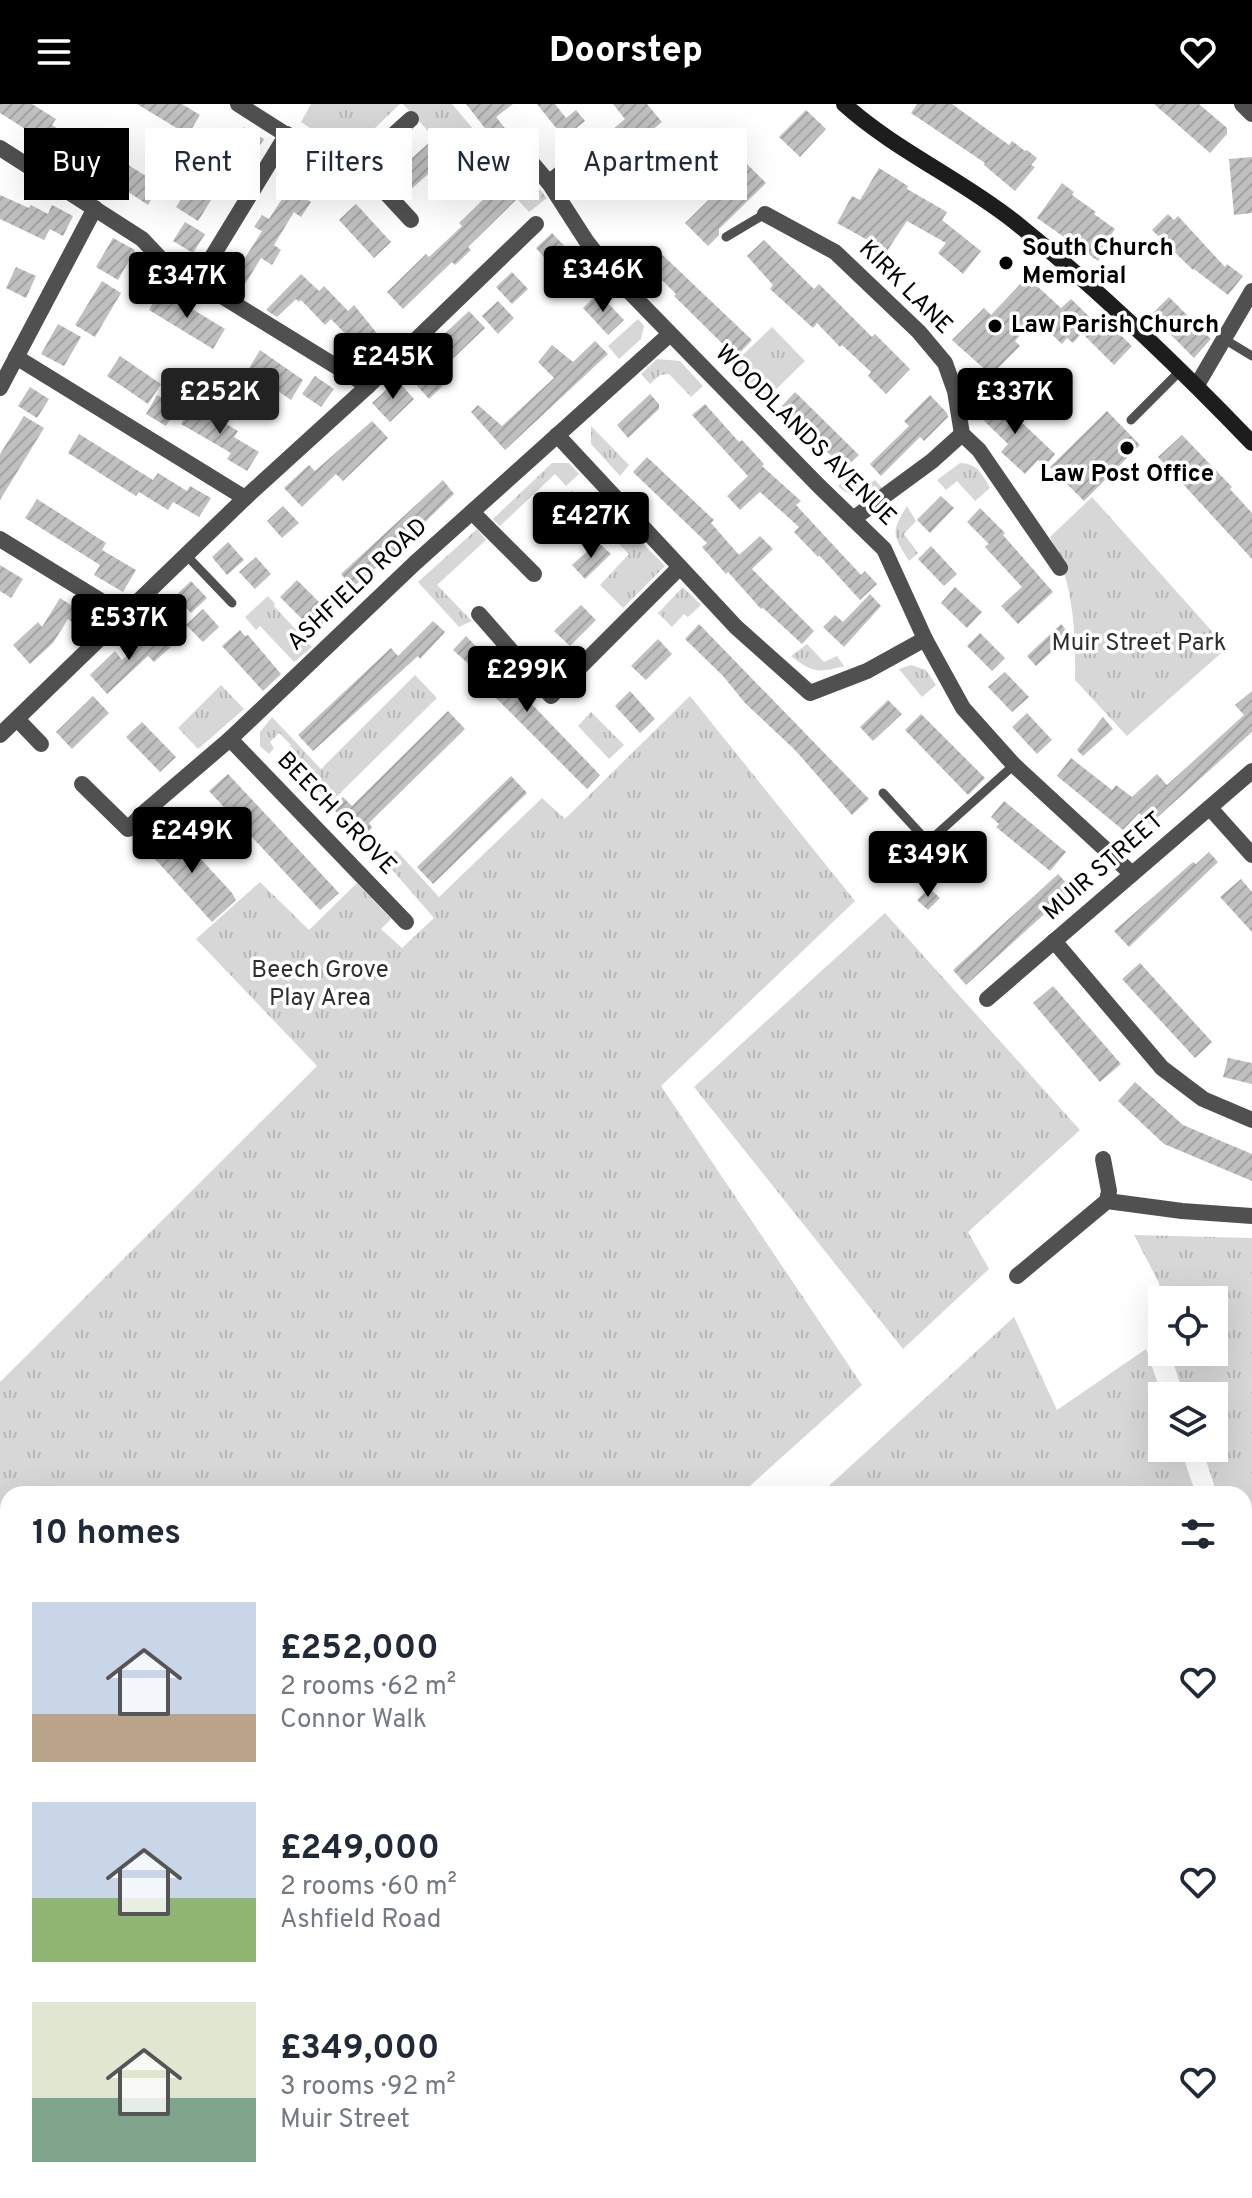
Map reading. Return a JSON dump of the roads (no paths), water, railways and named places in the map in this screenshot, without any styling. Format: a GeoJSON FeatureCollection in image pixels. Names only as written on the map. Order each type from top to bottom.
{"type":"FeatureCollection","features":[{"type":"Feature","properties":{"kind":"main road"},"geometry":{"type":"LineString","coordinates":[[844,104],[879,131],[1013,220],[1133,324],[1252,443]]}},
{"type":"Feature","properties":{"kind":"street"},"geometry":{"type":"LineString","coordinates":[[238,104],[277,128]]}},
{"type":"Feature","properties":{"kind":"street"},"geometry":{"type":"LineString","coordinates":[[1242,104],[1252,114]]}},
{"type":"Feature","properties":{"kind":"street"},"geometry":{"type":"LineString","coordinates":[[401,128],[411,119]]}},
{"type":"Feature","properties":{"kind":"street"},"geometry":{"type":"LineString","coordinates":[[0,148],[142,239],[160,258],[368,386]]}},
{"type":"Feature","properties":{"kind":"street"},"geometry":{"type":"LineString","coordinates":[[198,280],[276,152]]}},
{"type":"Feature","properties":{"kind":"street","name":"WOODLANDS AVENUE"},"geometry":{"type":"LineString","coordinates":[[539,171],[596,253],[670,334],[884,549],[925,639],[963,708],[1014,765],[1132,874]]}},
{"type":"Feature","properties":{"kind":"street"},"geometry":{"type":"LineString","coordinates":[[549,183],[555,178]]}},
{"type":"Feature","properties":{"kind":"street"},"geometry":{"type":"LineString","coordinates":[[392,200],[411,220]]}},
{"type":"Feature","properties":{"kind":"street"},"geometry":{"type":"LineString","coordinates":[[0,388],[95,208]]}},
{"type":"Feature","properties":{"kind":"street","name":"KIRK LANE"},"geometry":{"type":"LineString","coordinates":[[765,214],[835,252],[919,332],[945,363],[955,391],[962,434]]}},
{"type":"Feature","properties":{"kind":"street"},"geometry":{"type":"LineString","coordinates":[[0,735],[245,498],[368,386],[536,224]]}},
{"type":"Feature","properties":{"kind":"street"},"geometry":{"type":"LineString","coordinates":[[1197,385],[1252,291]]}},
{"type":"Feature","properties":{"kind":"street","name":"ASHFIELD ROAD"},"geometry":{"type":"LineString","coordinates":[[82,784],[128,829],[670,334]]}},
{"type":"Feature","properties":{"kind":"street"},"geometry":{"type":"LineString","coordinates":[[16,357],[245,498]]}},
{"type":"Feature","properties":{"kind":"street"},"geometry":{"type":"LineString","coordinates":[[853,519],[932,461],[962,434],[979,450],[1060,568]]}},
{"type":"Feature","properties":{"kind":"street"},"geometry":{"type":"LineString","coordinates":[[557,435],[736,627],[810,693],[867,671],[925,639]]}},
{"type":"Feature","properties":{"kind":"street"},"geometry":{"type":"LineString","coordinates":[[472,512],[534,574]]}},
{"type":"Feature","properties":{"kind":"street"},"geometry":{"type":"LineString","coordinates":[[0,539],[124,615]]}},
{"type":"Feature","properties":{"kind":"street"},"geometry":{"type":"LineString","coordinates":[[479,614],[551,696],[679,568]]}},
{"type":"Feature","properties":{"kind":"street"},"geometry":{"type":"LineString","coordinates":[[17,719],[41,744]]}},
{"type":"Feature","properties":{"kind":"street","name":"BEECH GROVE"},"geometry":{"type":"LineString","coordinates":[[230,739],[406,922]]}},
{"type":"Feature","properties":{"kind":"street","name":"MUIR STREET"},"geometry":{"type":"LineString","coordinates":[[987,999],[1252,771]]}},
{"type":"Feature","properties":{"kind":"street"},"geometry":{"type":"LineString","coordinates":[[1210,808],[1252,855]]}},
{"type":"Feature","properties":{"kind":"street"},"geometry":{"type":"LineString","coordinates":[[1054,941],[1162,1068],[1203,1099],[1252,1120]]}},
{"type":"Feature","properties":{"kind":"street"},"geometry":{"type":"LineString","coordinates":[[1017,1276],[1107,1201],[1109,1191],[1103,1159]]}},
{"type":"Feature","properties":{"kind":"street"},"geometry":{"type":"LineString","coordinates":[[1107,1201],[1252,1216]]}},
{"type":"Feature","properties":{"kind":"lane"},"geometry":{"type":"LineString","coordinates":[[726,237],[765,214]]}},
{"type":"Feature","properties":{"kind":"lane"},"geometry":{"type":"LineString","coordinates":[[1224,339],[1252,356]]}},
{"type":"Feature","properties":{"kind":"lane"},"geometry":{"type":"LineString","coordinates":[[1131,420],[1181,370]]}},
{"type":"Feature","properties":{"kind":"lane"},"geometry":{"type":"LineString","coordinates":[[187,556],[232,603]]}},
{"type":"Feature","properties":{"kind":"lane"},"geometry":{"type":"LineString","coordinates":[[883,793],[928,842],[1014,765]]}},
{"type":"Feature","properties":{"kind":"place","name":"South Church Memorial"},"geometry":{"type":"Point","coordinates":[1006,263]}},
{"type":"Feature","properties":{"kind":"place","name":"Law Parish Church"},"geometry":{"type":"Point","coordinates":[995,326]}},
{"type":"Feature","properties":{"kind":"place","name":"Law Post Office"},"geometry":{"type":"Point","coordinates":[1127,448]}},
{"type":"Feature","properties":{"kind":"park label","name":"Muir Street Park"},"geometry":{"type":"Point","coordinates":[1139,644]}},
{"type":"Feature","properties":{"kind":"park label","name":"Beech Grove Play Area"},"geometry":{"type":"Point","coordinates":[320,985]}}]}
